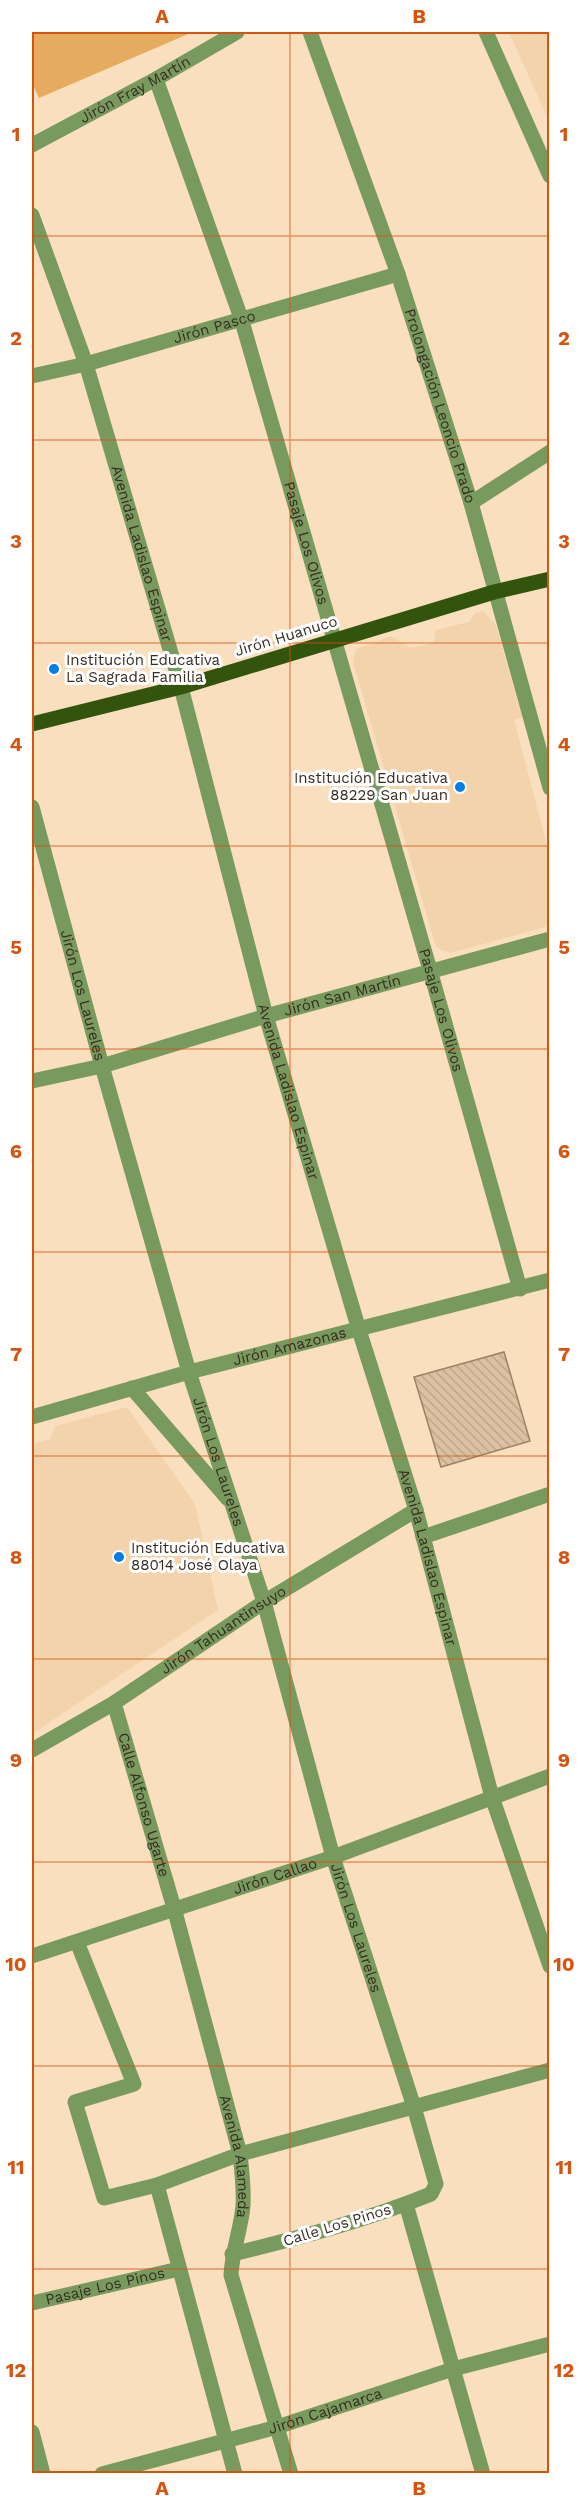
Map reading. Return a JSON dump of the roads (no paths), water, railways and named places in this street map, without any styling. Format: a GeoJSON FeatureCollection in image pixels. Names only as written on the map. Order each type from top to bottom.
{"type":"FeatureCollection","features":[{"type":"Feature","properties":{"kind":"main road","name":"Jirón Huanuco"},"geometry":{"type":"LineString","coordinates":[[32,724],[181,687],[494,592],[549,579]]}},
{"type":"Feature","properties":{"kind":"street","name":"Jirón Fray Martín"},"geometry":{"type":"LineString","coordinates":[[32,145],[156,79],[237,32]]}},
{"type":"Feature","properties":{"kind":"street","name":"Prolongación Leoncio Prado"},"geometry":{"type":"LineString","coordinates":[[310,32],[398,274],[471,503],[549,788]]}},
{"type":"Feature","properties":{"kind":"street"},"geometry":{"type":"LineString","coordinates":[[486,32],[549,176]]}},
{"type":"Feature","properties":{"kind":"street","name":"Pasaje Los Olivos"},"geometry":{"type":"LineString","coordinates":[[156,79],[241,318],[520,1289]]}},
{"type":"Feature","properties":{"kind":"street","name":"Avenida Ladislao Espinar"},"geometry":{"type":"LineString","coordinates":[[32,215],[86,363],[181,687],[266,1016],[359,1330],[416,1510],[492,1797],[549,1966]]}},
{"type":"Feature","properties":{"kind":"street","name":"Jirón Pasco"},"geometry":{"type":"LineString","coordinates":[[32,376],[86,363],[398,274]]}},
{"type":"Feature","properties":{"kind":"street"},"geometry":{"type":"LineString","coordinates":[[471,503],[549,452]]}},
{"type":"Feature","properties":{"kind":"street","name":"Jirón Los Laureles"},"geometry":{"type":"LineString","coordinates":[[32,807],[102,1066],[189,1372],[264,1602],[333,1857],[414,2107],[436,2184]]}},
{"type":"Feature","properties":{"kind":"street","name":"Jirón San Martín"},"geometry":{"type":"LineString","coordinates":[[32,1081],[102,1066],[266,1016],[549,939]]}},
{"type":"Feature","properties":{"kind":"street","name":"Jirón Amazonas"},"geometry":{"type":"LineString","coordinates":[[32,1417],[189,1372],[549,1280]]}},
{"type":"Feature","properties":{"kind":"street"},"geometry":{"type":"LineString","coordinates":[[132,1388],[232,1503]]}},
{"type":"Feature","properties":{"kind":"street"},"geometry":{"type":"LineString","coordinates":[[423,1537],[549,1494]]}},
{"type":"Feature","properties":{"kind":"street","name":"Jirón Tahuantinsuyo"},"geometry":{"type":"LineString","coordinates":[[32,1750],[114,1703],[264,1602],[416,1510]]}},
{"type":"Feature","properties":{"kind":"street","name":"Calle Alfonso Ugarte"},"geometry":{"type":"LineString","coordinates":[[114,1703],[174,1908]]}},
{"type":"Feature","properties":{"kind":"street","name":"Jirón Callao"},"geometry":{"type":"LineString","coordinates":[[32,1956],[333,1857],[549,1776]]}},
{"type":"Feature","properties":{"kind":"street","name":"Avenida Alameda"},"geometry":{"type":"LineString","coordinates":[[174,1908],[240,2154],[244,2181],[243,2208],[232,2254],[231,2275],[291,2474]]}},
{"type":"Feature","properties":{"kind":"street"},"geometry":{"type":"LineString","coordinates":[[77,1942],[134,2084],[75,2102],[104,2198],[157,2185],[240,2154],[549,2070]]}},
{"type":"Feature","properties":{"kind":"street","name":"Calle Los Pinos"},"geometry":{"type":"LineString","coordinates":[[232,2254],[291,2240],[406,2204],[431,2194],[436,2184]]}},
{"type":"Feature","properties":{"kind":"street"},"geometry":{"type":"LineString","coordinates":[[157,2185],[235,2474]]}},
{"type":"Feature","properties":{"kind":"street"},"geometry":{"type":"LineString","coordinates":[[406,2204],[483,2474]]}},
{"type":"Feature","properties":{"kind":"street","name":"Pasaje Los Pinos"},"geometry":{"type":"LineString","coordinates":[[32,2303],[179,2269]]}},
{"type":"Feature","properties":{"kind":"street","name":"Jirón Cajamarca"},"geometry":{"type":"LineString","coordinates":[[102,2474],[277,2427],[453,2369],[549,2344]]}},
{"type":"Feature","properties":{"kind":"street"},"geometry":{"type":"LineString","coordinates":[[32,2432],[43,2474]]}},
{"type":"Feature","properties":{"kind":"place","name":"Institución Educativa La Sagrada Familia"},"geometry":{"type":"Point","coordinates":[54,669]}},
{"type":"Feature","properties":{"kind":"place","name":"Institución Educativa 88229 San Juan"},"geometry":{"type":"Point","coordinates":[460,787]}},
{"type":"Feature","properties":{"kind":"place","name":"Institución Educativa 88014 José Olaya"},"geometry":{"type":"Point","coordinates":[119,1557]}}]}
